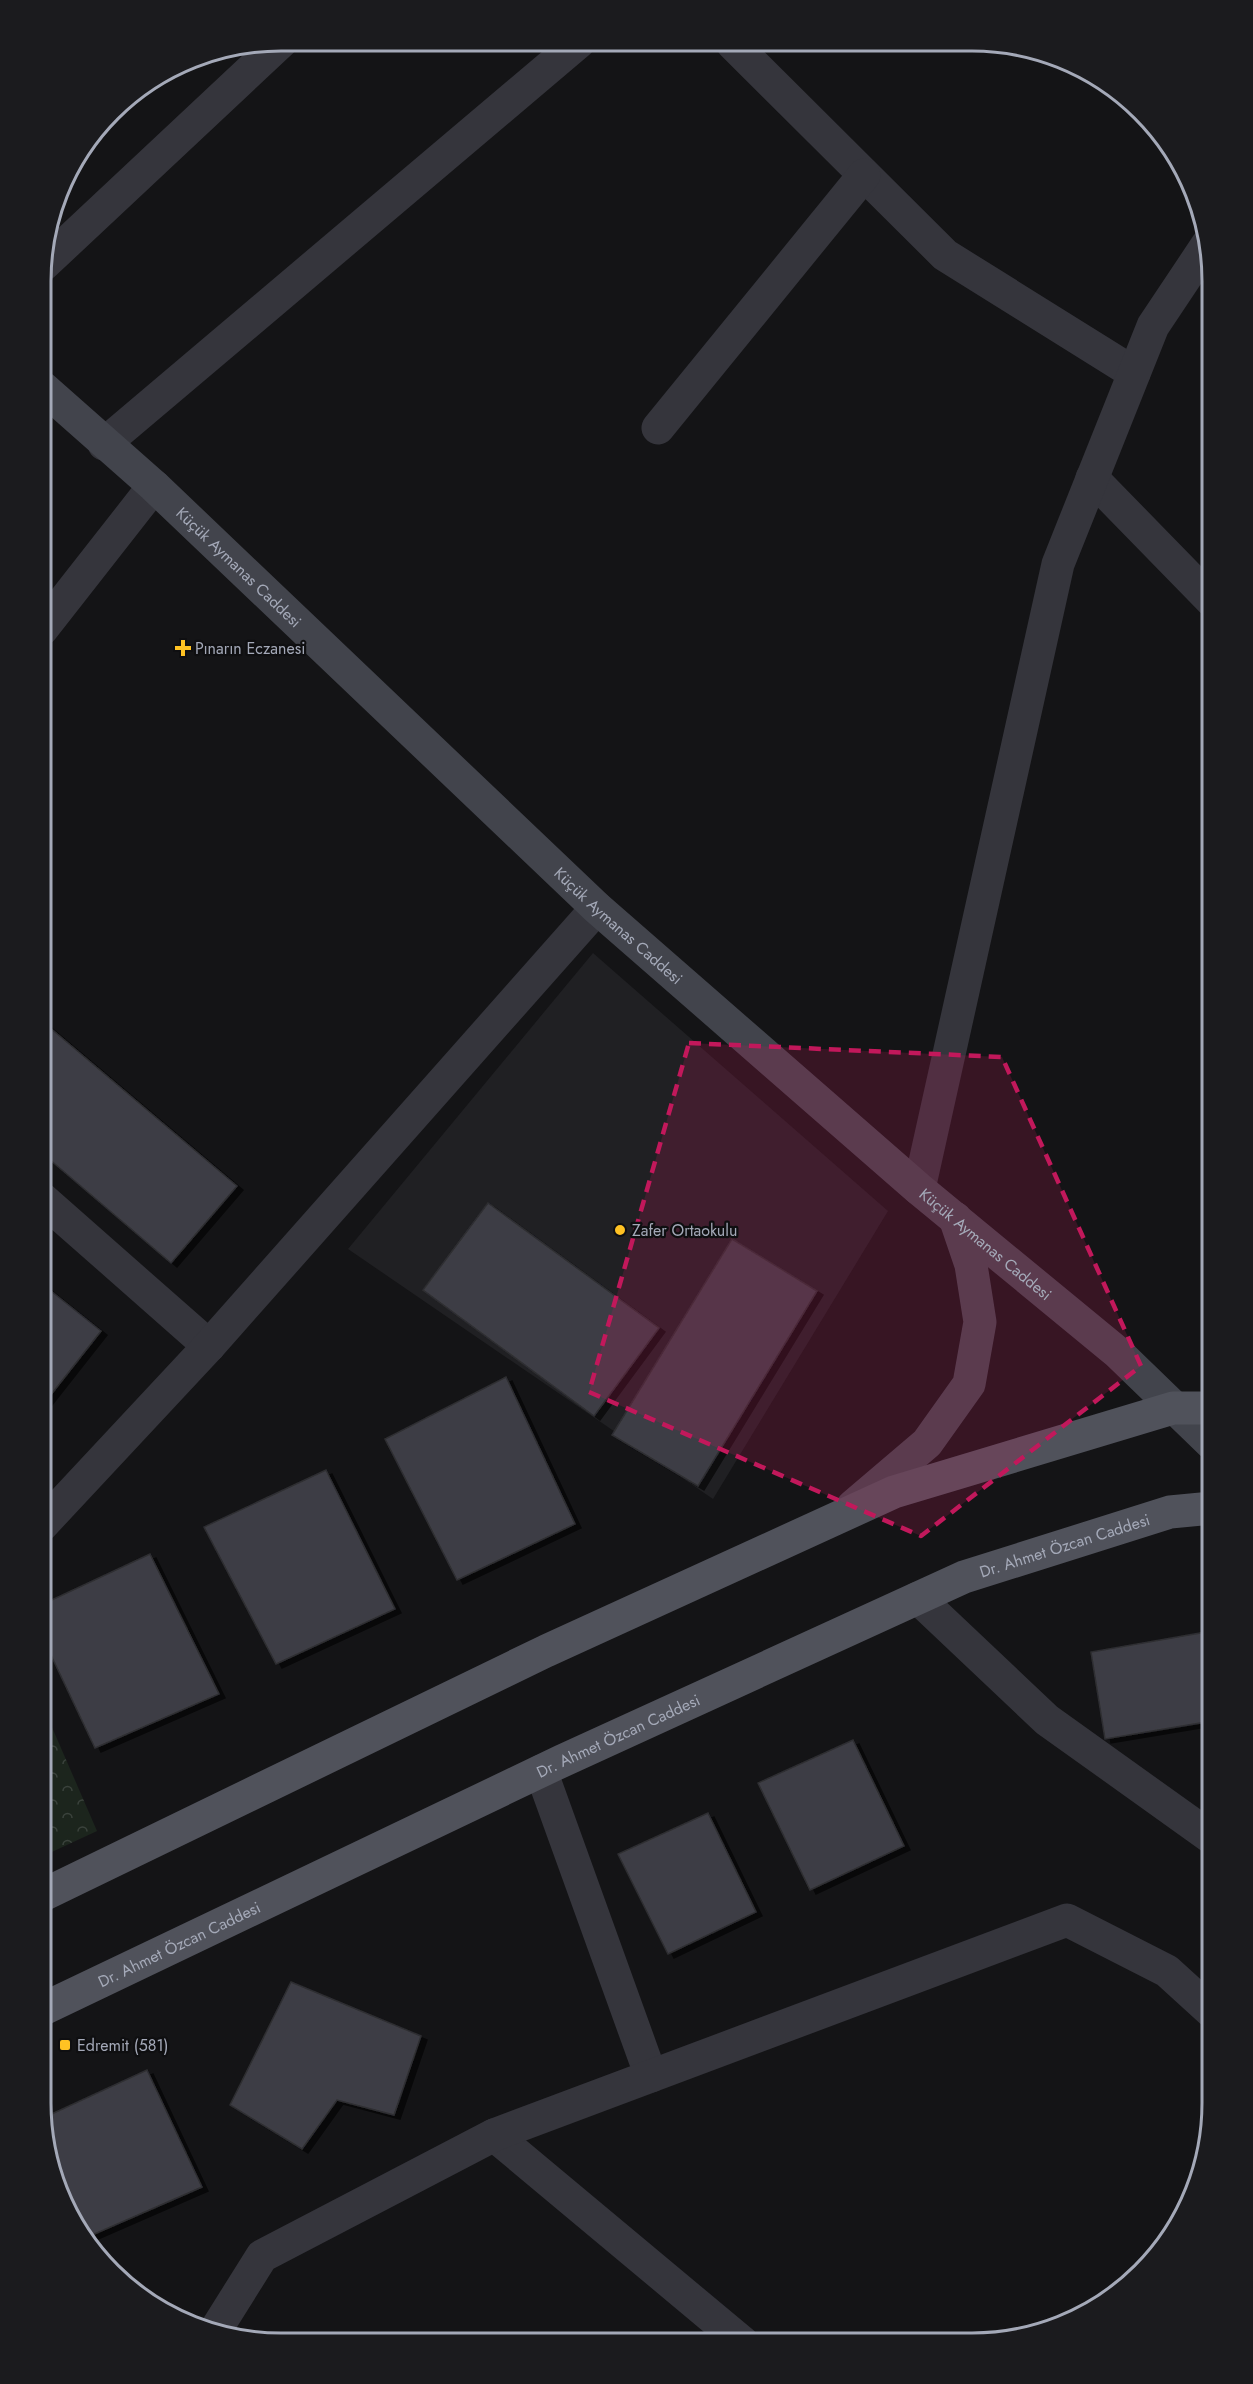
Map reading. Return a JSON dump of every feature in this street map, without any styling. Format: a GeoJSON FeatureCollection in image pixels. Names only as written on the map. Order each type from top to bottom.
{"type":"FeatureCollection","features":[{"type":"Feature","properties":{"kind":"main road"},"geometry":{"type":"LineString","coordinates":[[51,1891],[546,1651],[894,1492],[1173,1408],[1202,1408]]}},
{"type":"Feature","properties":{"kind":"main road","name":"Dr. Ahmet Özcan Caddesi"},"geometry":{"type":"LineString","coordinates":[[51,2005],[541,1771],[964,1577],[1170,1512],[1202,1509]]}},
{"type":"Feature","properties":{"kind":"street"},"geometry":{"type":"LineString","coordinates":[[52,255],[270,51]]}},
{"type":"Feature","properties":{"kind":"street"},"geometry":{"type":"LineString","coordinates":[[104,444],[568,51]]}},
{"type":"Feature","properties":{"kind":"street"},"geometry":{"type":"LineString","coordinates":[[740,51],[945,255],[1134,373]]}},
{"type":"Feature","properties":{"kind":"street"},"geometry":{"type":"LineString","coordinates":[[658,428],[864,175]]}},
{"type":"Feature","properties":{"kind":"street"},"geometry":{"type":"LineString","coordinates":[[919,1189],[1058,564],[1153,326],[1200,255]]}},
{"type":"Feature","properties":{"kind":"street","name":"Küçük Aymanas Caddesi"},"geometry":{"type":"LineString","coordinates":[[51,395],[154,486],[597,908],[919,1189],[1117,1352],[1202,1435]]}},
{"type":"Feature","properties":{"kind":"street"},"geometry":{"type":"LineString","coordinates":[[1092,478],[1202,591]]}},
{"type":"Feature","properties":{"kind":"street"},"geometry":{"type":"LineString","coordinates":[[51,618],[154,486]]}},
{"type":"Feature","properties":{"kind":"street"},"geometry":{"type":"LineString","coordinates":[[51,1515],[209,1346],[597,908]]}},
{"type":"Feature","properties":{"kind":"street"},"geometry":{"type":"LineString","coordinates":[[51,1206],[209,1346]]}},
{"type":"Feature","properties":{"kind":"street"},"geometry":{"type":"LineString","coordinates":[[840,1517],[927,1443],[969,1384],[980,1322],[971,1265],[955,1218]]}},
{"type":"Feature","properties":{"kind":"street"},"geometry":{"type":"LineString","coordinates":[[918,1598],[1047,1720],[1202,1831]]}},
{"type":"Feature","properties":{"kind":"street"},"geometry":{"type":"LineString","coordinates":[[541,1771],[651,2076]]}},
{"type":"Feature","properties":{"kind":"street"},"geometry":{"type":"LineString","coordinates":[[219,2324],[262,2256],[494,2135],[1067,1920],[1167,1971],[1202,2003]]}},
{"type":"Feature","properties":{"kind":"street"},"geometry":{"type":"LineString","coordinates":[[494,2135],[731,2333]]}},
{"type":"Feature","properties":{"kind":"highlighted area"},"geometry":{"type":"Polygon","coordinates":[[[689,1043],[1002,1057],[1141,1366],[921,1536],[589,1392],[689,1043]]]}},
{"type":"Feature","properties":{"kind":"shaded area","name":"Zafer Ortaokulu"},"geometry":{"type":"Polygon","coordinates":[[[593,953],[888,1211],[713,1499],[348,1249],[593,953]]]}},
{"type":"Feature","properties":{"kind":"green space"},"geometry":{"type":"Polygon","coordinates":[[[51,1725],[97,1831],[51,1852],[51,1725]]]}},
{"type":"Feature","properties":{"kind":"building"},"geometry":{"type":"Polygon","coordinates":[[[51,1029],[237,1186],[171,1263],[51,1161],[51,1029]]]}},
{"type":"Feature","properties":{"kind":"building"},"geometry":{"type":"Polygon","coordinates":[[[488,1203],[659,1328],[594,1416],[423,1290],[488,1203]]]}},
{"type":"Feature","properties":{"kind":"building"},"geometry":{"type":"Polygon","coordinates":[[[732,1239],[817,1291],[698,1486],[612,1435],[732,1239]]]}},
{"type":"Feature","properties":{"kind":"building"},"geometry":{"type":"Polygon","coordinates":[[[51,1291],[101,1331],[51,1395],[51,1291]]]}},
{"type":"Feature","properties":{"kind":"building"},"geometry":{"type":"Polygon","coordinates":[[[506,1377],[575,1524],[457,1580],[385,1439],[506,1377]]]}},
{"type":"Feature","properties":{"kind":"building"},"geometry":{"type":"Polygon","coordinates":[[[326,1470],[395,1609],[276,1664],[204,1527],[326,1470]]]}},
{"type":"Feature","properties":{"kind":"building"},"geometry":{"type":"Polygon","coordinates":[[[150,1554],[219,1694],[95,1748],[51,1655],[51,1600],[150,1554]]]}},
{"type":"Feature","properties":{"kind":"building"},"geometry":{"type":"Polygon","coordinates":[[[1202,1633],[1202,1723],[1105,1739],[1091,1652],[1202,1633]]]}},
{"type":"Feature","properties":{"kind":"building"},"geometry":{"type":"Polygon","coordinates":[[[853,1740],[904,1846],[810,1890],[758,1783],[853,1740]]]}},
{"type":"Feature","properties":{"kind":"building"},"geometry":{"type":"Polygon","coordinates":[[[708,1813],[756,1912],[668,1954],[618,1854],[708,1813]]]}},
{"type":"Feature","properties":{"kind":"building"},"geometry":{"type":"Polygon","coordinates":[[[291,1982],[421,2036],[394,2115],[337,2100],[302,2149],[230,2105],[291,1982]]]}},
{"type":"Feature","properties":{"kind":"building"},"geometry":{"type":"Polygon","coordinates":[[[147,2070],[202,2187],[93,2235],[75,2205],[63,2177],[55,2148],[51,2114],[147,2070]]]}},
{"type":"Feature","properties":{"kind":"place","name":"Pınarın Eczanesi"},"geometry":{"type":"Point","coordinates":[183,648]}},
{"type":"Feature","properties":{"kind":"place","name":"Zafer Ortaokulu"},"geometry":{"type":"Point","coordinates":[620,1230]}},
{"type":"Feature","properties":{"kind":"place","name":"Edremit (581)"},"geometry":{"type":"Point","coordinates":[65,2045]}}]}
